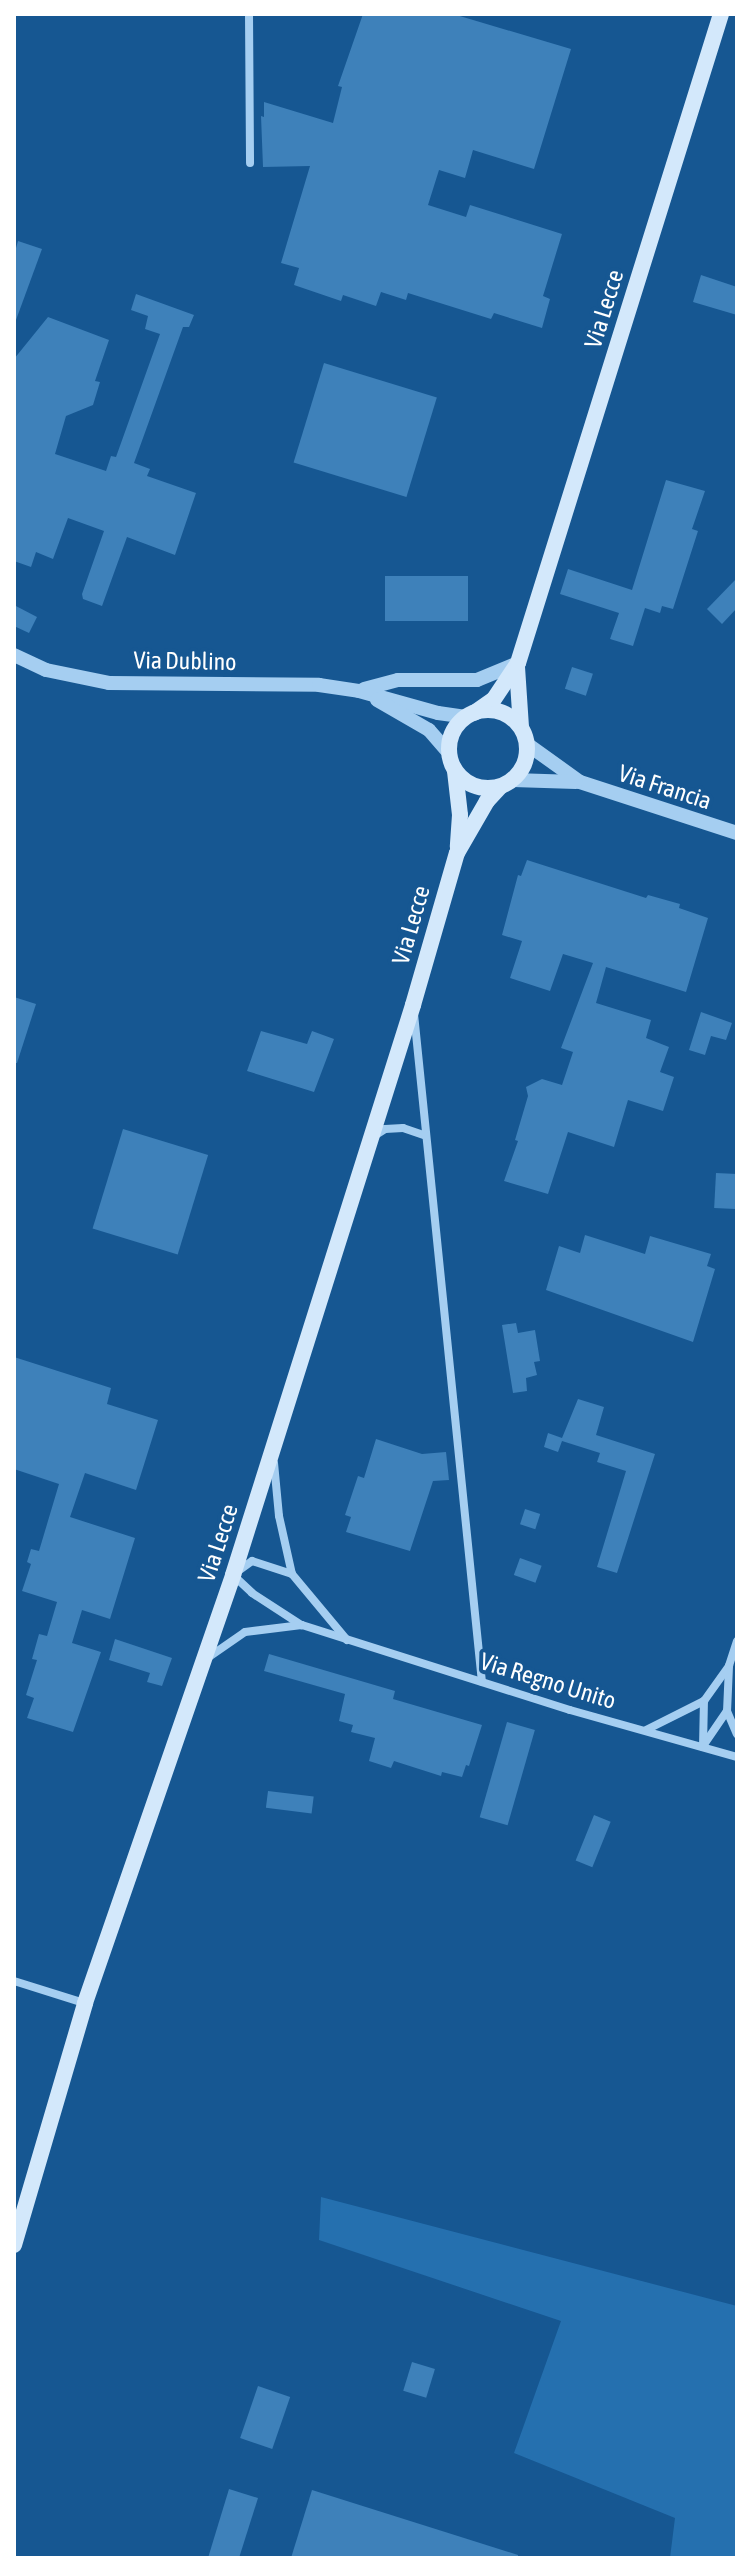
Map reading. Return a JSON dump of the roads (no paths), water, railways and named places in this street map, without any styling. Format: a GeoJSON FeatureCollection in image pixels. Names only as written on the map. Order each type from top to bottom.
{"type":"FeatureCollection","features":[{"type":"Feature","properties":{"kind":"main road","name":"Via Lecce"},"geometry":{"type":"LineString","coordinates":[[470,715],[494,699],[518,663],[721,14]]}},
{"type":"Feature","properties":{"kind":"main road","name":"Via Lecce"},"geometry":{"type":"LineString","coordinates":[[518,663],[524,736]]}},
{"type":"Feature","properties":{"kind":"main road"},"geometry":{"type":"LineString","coordinates":[[501,712],[524,736],[525,764],[506,784],[474,786],[452,761],[453,733],[470,715],[501,712]]}},
{"type":"Feature","properties":{"kind":"main road","name":"Via Lecce"},"geometry":{"type":"LineString","coordinates":[[14,2245],[85,2003],[233,1575],[413,1005],[457,853],[460,815],[452,761]]}},
{"type":"Feature","properties":{"kind":"main road","name":"Via Lecce"},"geometry":{"type":"LineString","coordinates":[[457,853],[487,801],[506,784]]}},
{"type":"Feature","properties":{"kind":"street"},"geometry":{"type":"LineString","coordinates":[[249,14],[250,163]]}},
{"type":"Feature","properties":{"kind":"street","name":"Via Dublino"},"geometry":{"type":"LineString","coordinates":[[14,655],[46,670],[109,683],[319,685],[359,691],[438,713],[470,715]]}},
{"type":"Feature","properties":{"kind":"street","name":"Via Dublino"},"geometry":{"type":"LineString","coordinates":[[359,691],[398,680],[477,680],[518,663]]}},
{"type":"Feature","properties":{"kind":"street","name":"Via Dublino"},"geometry":{"type":"LineString","coordinates":[[359,691],[429,730],[452,761]]}},
{"type":"Feature","properties":{"kind":"street"},"geometry":{"type":"LineString","coordinates":[[524,736],[580,782]]}},
{"type":"Feature","properties":{"kind":"street"},"geometry":{"type":"LineString","coordinates":[[506,784],[580,782]]}},
{"type":"Feature","properties":{"kind":"street","name":"Via Francia"},"geometry":{"type":"LineString","coordinates":[[580,782],[737,833]]}},
{"type":"Feature","properties":{"kind":"street"},"geometry":{"type":"LineString","coordinates":[[413,1005],[482,1682]]}},
{"type":"Feature","properties":{"kind":"street"},"geometry":{"type":"LineString","coordinates":[[372,1137],[385,1129],[403,1128],[426,1136]]}},
{"type":"Feature","properties":{"kind":"street"},"geometry":{"type":"LineString","coordinates":[[273,1450],[279,1516],[292,1574],[347,1640]]}},
{"type":"Feature","properties":{"kind":"street"},"geometry":{"type":"LineString","coordinates":[[292,1574],[252,1561],[233,1575],[252,1593],[302,1625]]}},
{"type":"Feature","properties":{"kind":"street"},"geometry":{"type":"LineString","coordinates":[[205,1659],[245,1632],[302,1625]]}},
{"type":"Feature","properties":{"kind":"street","name":"Via Regno Unito"},"geometry":{"type":"LineString","coordinates":[[302,1625],[737,1757]]}},
{"type":"Feature","properties":{"kind":"street"},"geometry":{"type":"LineString","coordinates":[[737,1641],[729,1666],[727,1711],[737,1734]]}},
{"type":"Feature","properties":{"kind":"street"},"geometry":{"type":"LineString","coordinates":[[646,1730],[704,1701],[729,1666]]}},
{"type":"Feature","properties":{"kind":"street"},"geometry":{"type":"LineString","coordinates":[[703,1747],[704,1701]]}},
{"type":"Feature","properties":{"kind":"street"},"geometry":{"type":"LineString","coordinates":[[703,1747],[727,1711]]}},
{"type":"Feature","properties":{"kind":"street"},"geometry":{"type":"LineString","coordinates":[[14,1981],[85,2003]]}}]}
